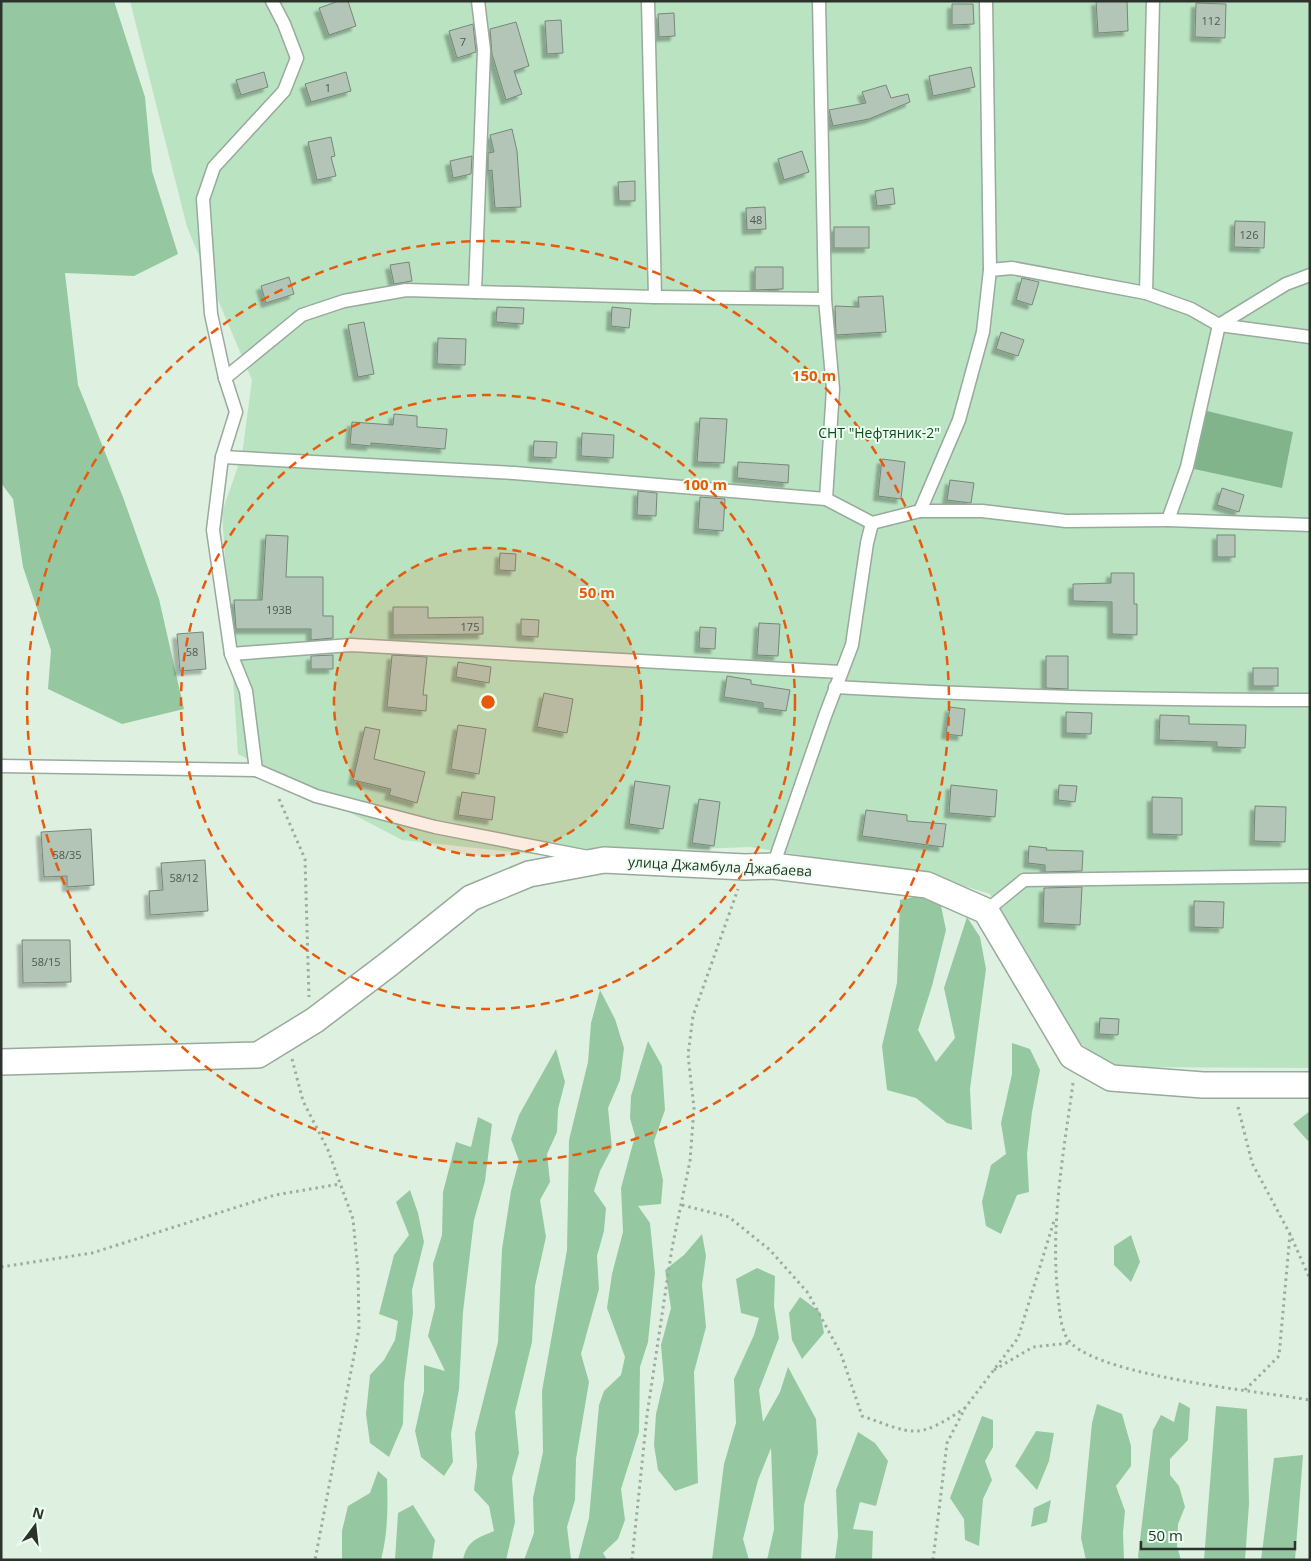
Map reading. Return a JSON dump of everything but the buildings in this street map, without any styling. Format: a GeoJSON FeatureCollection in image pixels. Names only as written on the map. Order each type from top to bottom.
{"type":"FeatureCollection","features":[{"type":"Feature","properties":{"kind":"street","name":"улица Джамбула Джабаева"},"geometry":{"type":"LineString","coordinates":[[1,1062],[258,1055],[314,1020],[390,963],[470,898],[529,874],[604,860],[745,867],[774,866],[927,885],[986,911]]}},
{"type":"Feature","properties":{"kind":"street"},"geometry":{"type":"LineString","coordinates":[[986,911],[1072,1056],[1111,1078],[1233,1085],[1310,1085]]}},
{"type":"Feature","properties":{"kind":"lane"},"geometry":{"type":"LineString","coordinates":[[256,770],[246,690],[232,654],[213,530],[222,457],[236,412],[225,378],[211,314],[203,199],[214,167],[284,91],[297,58],[284,24],[272,1]]}},
{"type":"Feature","properties":{"kind":"lane"},"geometry":{"type":"LineString","coordinates":[[475,292],[484,50],[478,1]]}},
{"type":"Feature","properties":{"kind":"lane"},"geometry":{"type":"LineString","coordinates":[[648,1],[655,297]]}},
{"type":"Feature","properties":{"kind":"lane"},"geometry":{"type":"LineString","coordinates":[[819,1],[825,299],[833,389],[826,499]]}},
{"type":"Feature","properties":{"kind":"lane"},"geometry":{"type":"LineString","coordinates":[[920,511],[959,420],[983,332],[990,270],[986,1]]}},
{"type":"Feature","properties":{"kind":"lane"},"geometry":{"type":"LineString","coordinates":[[1146,293],[1153,1]]}},
{"type":"Feature","properties":{"kind":"lane"},"geometry":{"type":"LineString","coordinates":[[990,270],[1012,268],[1146,293],[1191,309],[1219,325],[1310,337]]}},
{"type":"Feature","properties":{"kind":"lane"},"geometry":{"type":"LineString","coordinates":[[1168,520],[1187,467],[1219,325],[1286,284],[1310,275]]}},
{"type":"Feature","properties":{"kind":"lane"},"geometry":{"type":"LineString","coordinates":[[225,378],[302,315],[344,301],[406,290],[655,297],[825,299]]}},
{"type":"Feature","properties":{"kind":"lane"},"geometry":{"type":"LineString","coordinates":[[222,457],[514,473],[826,499],[872,523],[920,511],[982,511],[1066,521],[1168,520],[1310,525]]}},
{"type":"Feature","properties":{"kind":"lane"},"geometry":{"type":"LineString","coordinates":[[774,866],[835,687],[852,646],[867,543],[872,523]]}},
{"type":"Feature","properties":{"kind":"lane"},"geometry":{"type":"LineString","coordinates":[[232,654],[351,645],[841,672]]}},
{"type":"Feature","properties":{"kind":"lane"},"geometry":{"type":"LineString","coordinates":[[835,687],[934,693],[1165,700],[1310,700]]}},
{"type":"Feature","properties":{"kind":"lane"},"geometry":{"type":"LineString","coordinates":[[1,766],[256,770],[316,796],[435,827],[604,860]]}},
{"type":"Feature","properties":{"kind":"lane"},"geometry":{"type":"LineString","coordinates":[[986,911],[1024,880],[1310,876]]}},
{"type":"Feature","properties":{"kind":"path"},"geometry":{"type":"LineString","coordinates":[[256,770],[281,801],[305,859],[309,997],[314,1020]]}},
{"type":"Feature","properties":{"kind":"path"},"geometry":{"type":"LineString","coordinates":[[632,1560],[647,1415],[672,1248],[690,1161],[694,1108],[688,1055],[694,1016],[745,867]]}},
{"type":"Feature","properties":{"kind":"path"},"geometry":{"type":"LineString","coordinates":[[286,1038],[303,1101],[328,1150],[353,1218],[358,1271],[359,1329],[315,1560]]}},
{"type":"Feature","properties":{"kind":"path"},"geometry":{"type":"LineString","coordinates":[[1070,1343],[1061,1322],[1055,1278],[1055,1216],[1076,1059]]}},
{"type":"Feature","properties":{"kind":"path"},"geometry":{"type":"LineString","coordinates":[[1233,1085],[1252,1163],[1290,1234],[1310,1279]]}},
{"type":"Feature","properties":{"kind":"path"},"geometry":{"type":"LineString","coordinates":[[1,1267],[92,1253],[274,1195],[340,1184]]}},
{"type":"Feature","properties":{"kind":"path"},"geometry":{"type":"LineString","coordinates":[[682,1205],[729,1217],[770,1250],[808,1293],[841,1354],[862,1416],[911,1433],[936,1427],[965,1408]]}},
{"type":"Feature","properties":{"kind":"path"},"geometry":{"type":"LineString","coordinates":[[932,1560],[947,1443],[965,1408],[1018,1338],[1055,1216]]}},
{"type":"Feature","properties":{"kind":"path"},"geometry":{"type":"LineString","coordinates":[[1245,1390],[1279,1356],[1290,1234]]}},
{"type":"Feature","properties":{"kind":"path"},"geometry":{"type":"LineString","coordinates":[[991,1372],[1033,1347],[1070,1343],[1098,1359],[1130,1368],[1203,1384],[1310,1400]]}},
{"type":"Feature","properties":{"kind":"green space","name":"СНТ \"Нефтяник-2\""},"geometry":{"type":"Polygon","coordinates":[[[130,1],[1310,1],[1310,1068],[1110,1067],[1066,1032],[990,894],[928,875],[750,847],[541,855],[402,840],[238,754],[222,512],[242,455],[252,380],[187,227],[130,1]]]}},
{"type":"Feature","properties":{"kind":"shaded area"},"geometry":{"type":"Polygon","coordinates":[[[1,1],[114,1],[145,97],[152,171],[178,254],[134,276],[65,273],[78,385],[123,497],[159,599],[184,709],[122,724],[48,689],[51,650],[23,567],[13,499],[1,483],[1,1]]]}},
{"type":"Feature","properties":{"kind":"shaded area"},"geometry":{"type":"Polygon","coordinates":[[[1207,411],[1293,432],[1282,488],[1194,469],[1207,411]]]}},
{"type":"Feature","properties":{"kind":"shaded area"},"geometry":{"type":"Polygon","coordinates":[[[918,896],[941,906],[946,930],[932,986],[918,1030],[936,1062],[955,1038],[944,988],[967,917],[980,937],[986,969],[970,1089],[972,1130],[947,1123],[916,1098],[887,1090],[882,1046],[897,983],[900,900],[918,896]]]}},
{"type":"Feature","properties":{"kind":"shaded area"},"geometry":{"type":"Polygon","coordinates":[[[600,990],[615,1019],[624,1048],[620,1080],[608,1108],[612,1148],[600,1171],[594,1191],[606,1208],[604,1231],[597,1256],[599,1289],[581,1354],[589,1382],[576,1459],[575,1500],[567,1527],[571,1559],[524,1560],[534,1533],[533,1498],[543,1452],[542,1391],[567,1250],[569,1140],[588,1062],[591,1023],[600,990]]]}},
{"type":"Feature","properties":{"kind":"shaded area"},"geometry":{"type":"Polygon","coordinates":[[[648,1041],[662,1066],[665,1110],[654,1141],[663,1180],[661,1204],[638,1206],[650,1223],[655,1273],[648,1342],[640,1367],[639,1432],[621,1489],[625,1520],[618,1539],[603,1553],[607,1560],[578,1560],[589,1518],[599,1405],[604,1391],[621,1375],[625,1357],[607,1308],[612,1274],[623,1232],[621,1188],[635,1136],[630,1118],[631,1096],[648,1041]]]}},
{"type":"Feature","properties":{"kind":"shaded area"},"geometry":{"type":"Polygon","coordinates":[[[1012,1043],[1030,1049],[1040,1070],[1027,1154],[1029,1192],[1017,1195],[1001,1234],[986,1226],[982,1202],[991,1165],[1006,1154],[1001,1123],[1012,1074],[1012,1043]]]}},
{"type":"Feature","properties":{"kind":"shaded area"},"geometry":{"type":"Polygon","coordinates":[[[556,1049],[565,1082],[558,1109],[557,1132],[547,1154],[550,1182],[540,1200],[546,1237],[535,1286],[532,1342],[515,1412],[519,1453],[512,1478],[515,1522],[506,1560],[463,1560],[470,1544],[494,1531],[489,1506],[474,1490],[477,1466],[475,1433],[498,1342],[502,1249],[511,1191],[519,1161],[511,1139],[519,1115],[556,1049]]]}},
{"type":"Feature","properties":{"kind":"shaded area"},"geometry":{"type":"Polygon","coordinates":[[[1310,1111],[1310,1138],[1308,1141],[1293,1124],[1310,1111]]]}},
{"type":"Feature","properties":{"kind":"shaded area"},"geometry":{"type":"Polygon","coordinates":[[[478,1117],[492,1124],[485,1181],[474,1220],[463,1312],[459,1389],[451,1434],[453,1462],[444,1476],[421,1457],[415,1431],[424,1391],[424,1365],[445,1371],[428,1336],[435,1307],[433,1264],[442,1235],[443,1192],[456,1142],[471,1147],[478,1117]]]}},
{"type":"Feature","properties":{"kind":"shaded area"},"geometry":{"type":"Polygon","coordinates":[[[410,1190],[418,1213],[424,1242],[412,1290],[413,1313],[404,1384],[403,1424],[389,1457],[370,1443],[366,1414],[370,1375],[384,1360],[395,1340],[398,1321],[379,1314],[394,1255],[409,1235],[396,1202],[410,1190]]]}},
{"type":"Feature","properties":{"kind":"shaded area"},"geometry":{"type":"Polygon","coordinates":[[[702,1234],[706,1256],[702,1285],[706,1327],[694,1372],[698,1483],[675,1491],[658,1470],[654,1445],[656,1414],[664,1380],[661,1345],[671,1308],[665,1270],[684,1255],[702,1234]]]}},
{"type":"Feature","properties":{"kind":"shaded area"},"geometry":{"type":"Polygon","coordinates":[[[1131,1235],[1140,1262],[1131,1282],[1114,1265],[1114,1246],[1131,1235]]]}},
{"type":"Feature","properties":{"kind":"shaded area"},"geometry":{"type":"Polygon","coordinates":[[[757,1268],[775,1276],[774,1306],[779,1338],[759,1390],[763,1422],[780,1392],[788,1367],[816,1419],[818,1453],[804,1505],[801,1560],[767,1560],[774,1529],[771,1448],[758,1480],[743,1539],[749,1560],[712,1560],[724,1464],[736,1423],[734,1379],[754,1335],[759,1318],[741,1313],[736,1279],[757,1268]]]}},
{"type":"Feature","properties":{"kind":"shaded area"},"geometry":{"type":"Polygon","coordinates":[[[800,1297],[820,1312],[824,1333],[802,1359],[792,1340],[789,1313],[800,1297]]]}},
{"type":"Feature","properties":{"kind":"shaded area"},"geometry":{"type":"Polygon","coordinates":[[[1179,1402],[1190,1408],[1188,1440],[1170,1459],[1170,1475],[1179,1486],[1185,1507],[1178,1524],[1177,1546],[1181,1560],[1140,1560],[1138,1557],[1153,1430],[1161,1415],[1174,1422],[1179,1402]]]}},
{"type":"Feature","properties":{"kind":"shaded area"},"geometry":{"type":"Polygon","coordinates":[[[1097,1404],[1122,1414],[1131,1446],[1131,1466],[1116,1486],[1125,1511],[1123,1533],[1124,1560],[1086,1560],[1081,1538],[1092,1423],[1097,1404]]]}},
{"type":"Feature","properties":{"kind":"shaded area"},"geometry":{"type":"Polygon","coordinates":[[[1216,1406],[1247,1409],[1249,1504],[1245,1560],[1204,1560],[1216,1406]]]}},
{"type":"Feature","properties":{"kind":"shaded area"},"geometry":{"type":"Polygon","coordinates":[[[982,1416],[993,1420],[993,1447],[985,1461],[992,1480],[983,1499],[979,1546],[965,1540],[964,1519],[950,1498],[982,1416]]]}},
{"type":"Feature","properties":{"kind":"shaded area"},"geometry":{"type":"Polygon","coordinates":[[[1036,1431],[1054,1433],[1049,1461],[1037,1490],[1015,1466],[1036,1431]]]}},
{"type":"Feature","properties":{"kind":"shaded area"},"geometry":{"type":"Polygon","coordinates":[[[858,1432],[875,1443],[888,1461],[876,1506],[860,1502],[853,1529],[873,1531],[872,1560],[835,1560],[838,1536],[836,1490],[858,1432]]]}},
{"type":"Feature","properties":{"kind":"shaded area"},"geometry":{"type":"Polygon","coordinates":[[[1303,1455],[1295,1560],[1261,1560],[1274,1458],[1303,1455]]]}},
{"type":"Feature","properties":{"kind":"shaded area"},"geometry":{"type":"Polygon","coordinates":[[[378,1471],[387,1479],[387,1520],[381,1560],[342,1560],[342,1531],[348,1506],[370,1493],[378,1471]]]}},
{"type":"Feature","properties":{"kind":"shaded area"},"geometry":{"type":"Polygon","coordinates":[[[1051,1500],[1047,1522],[1031,1527],[1034,1508],[1051,1500]]]}},
{"type":"Feature","properties":{"kind":"shaded area"},"geometry":{"type":"Polygon","coordinates":[[[413,1505],[435,1540],[432,1560],[395,1560],[398,1513],[413,1505]]]}}]}
